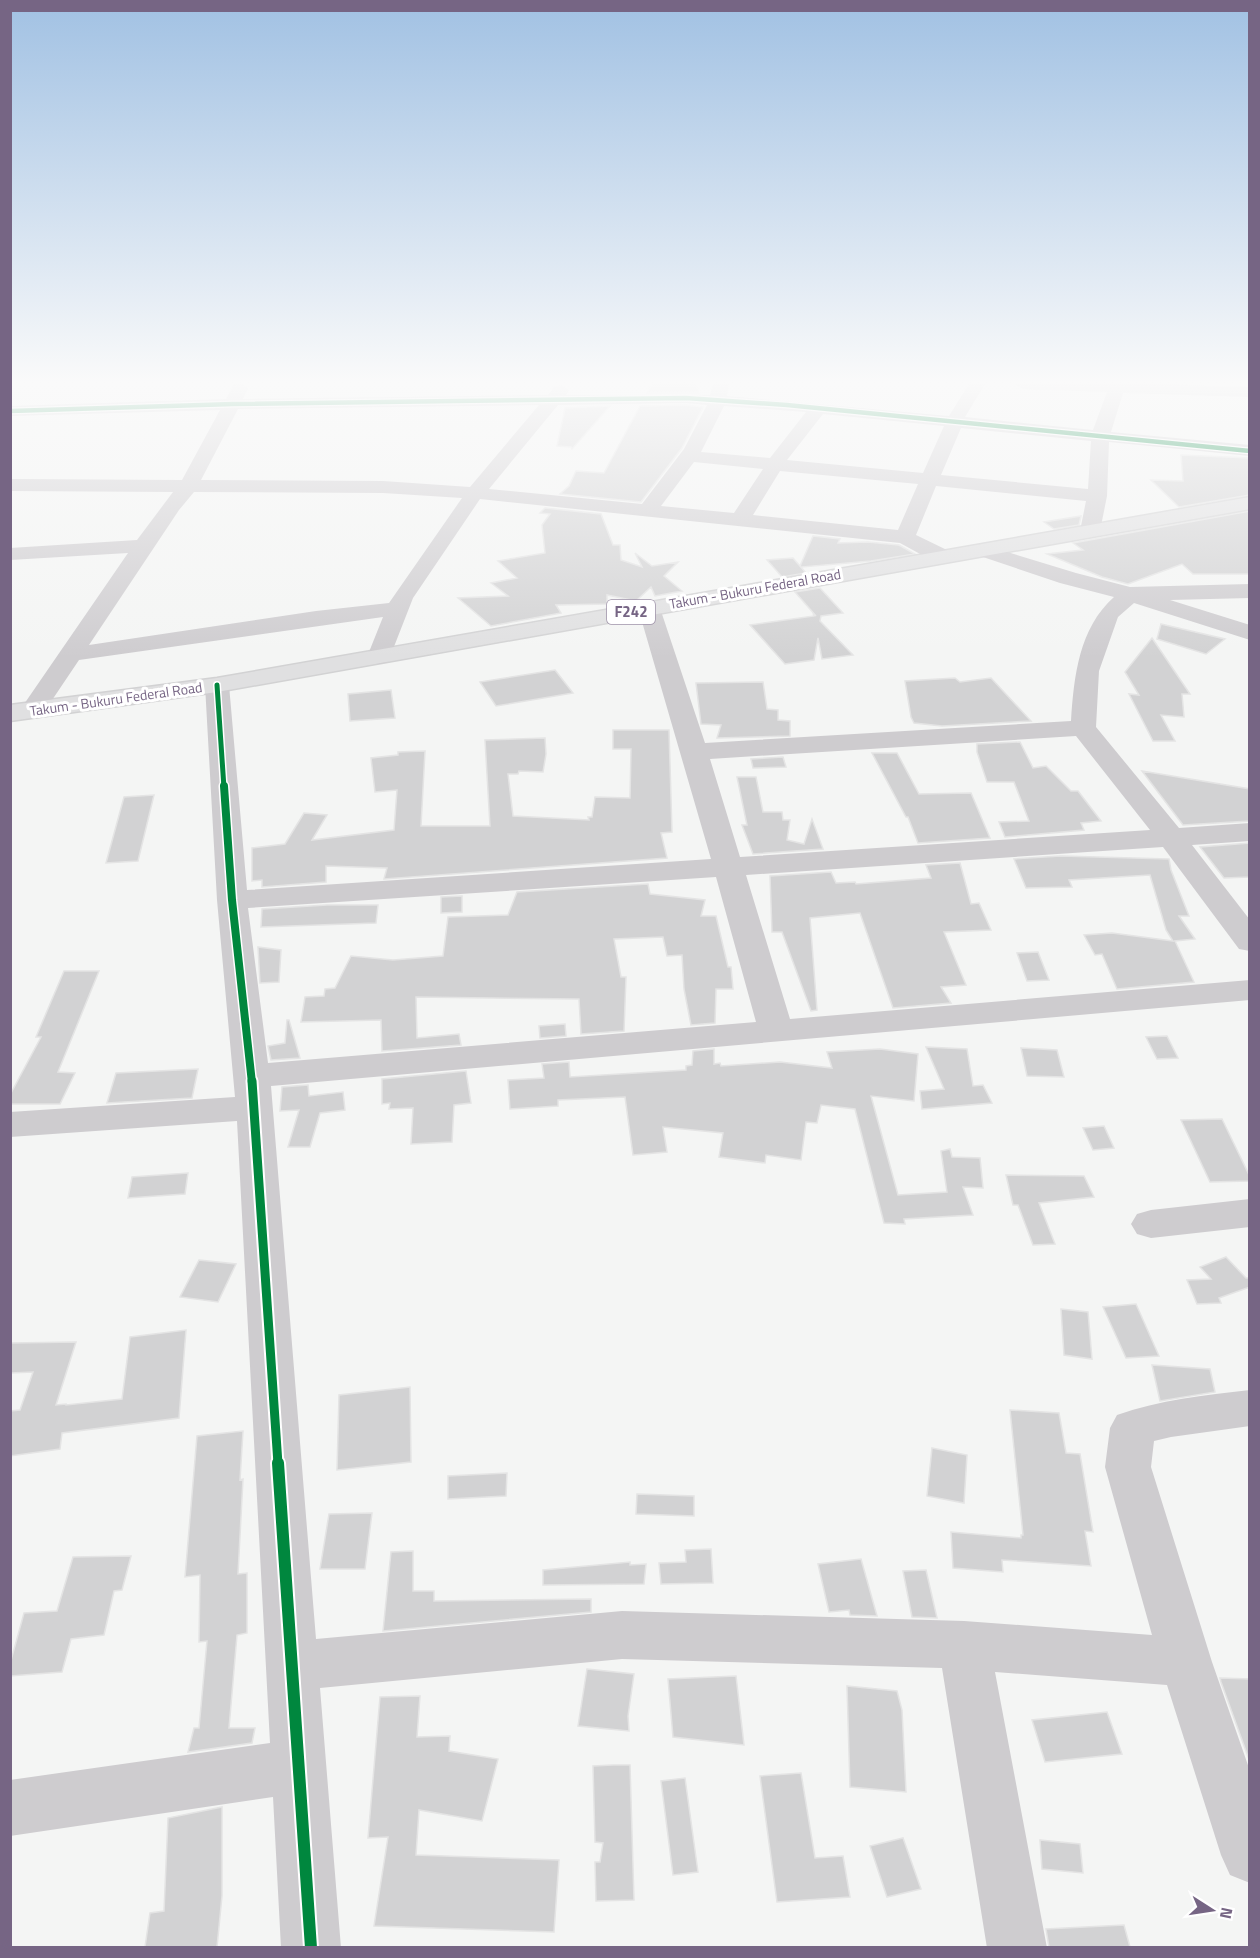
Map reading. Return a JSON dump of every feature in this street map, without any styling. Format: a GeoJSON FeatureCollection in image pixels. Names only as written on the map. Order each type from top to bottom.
{"type":"FeatureCollection","features":[{"type":"Feature","properties":{"kind":"main road","name":"Takum - Bukuru Federal Road"},"geometry":{"type":"LineString","coordinates":[[22,712],[217,685],[1250,503]]}},
{"type":"Feature","properties":{"kind":"street"},"geometry":{"type":"LineString","coordinates":[[22,712],[71,654],[194,475]]}},
{"type":"Feature","properties":{"kind":"street"},"geometry":{"type":"LineString","coordinates":[[379,657],[402,598],[475,493],[490,475]]}},
{"type":"Feature","properties":{"kind":"street"},"geometry":{"type":"LineString","coordinates":[[648,510],[674,475]]}},
{"type":"Feature","properties":{"kind":"street"},"geometry":{"type":"LineString","coordinates":[[740,520],[768,475]]}},
{"type":"Feature","properties":{"kind":"street"},"geometry":{"type":"LineString","coordinates":[[880,475],[1097,496]]}},
{"type":"Feature","properties":{"kind":"street"},"geometry":{"type":"LineString","coordinates":[[905,537],[930,475]]}},
{"type":"Feature","properties":{"kind":"street"},"geometry":{"type":"LineString","coordinates":[[1090,531],[1097,496],[1098,475]]}},
{"type":"Feature","properties":{"kind":"street"},"geometry":{"type":"LineString","coordinates":[[10,485],[383,488],[475,493],[905,537],[941,556]]}},
{"type":"Feature","properties":{"kind":"street"},"geometry":{"type":"LineString","coordinates":[[10,554],[145,546]]}},
{"type":"Feature","properties":{"kind":"street"},"geometry":{"type":"LineString","coordinates":[[981,550],[1068,578],[1130,594],[1250,633]]}},
{"type":"Feature","properties":{"kind":"street"},"geometry":{"type":"LineString","coordinates":[[1250,591],[1130,594],[1108,614],[1098,639],[1087,671],[1083,728],[1172,838],[1250,942]]}},
{"type":"Feature","properties":{"kind":"street"},"geometry":{"type":"LineString","coordinates":[[649,608],[695,752],[776,1031]]}},
{"type":"Feature","properties":{"kind":"street"},"geometry":{"type":"LineString","coordinates":[[71,654],[147,646],[352,613],[398,609]]}},
{"type":"Feature","properties":{"kind":"street"},"geometry":{"type":"LineString","coordinates":[[217,685],[232,900],[253,1092],[311,1947]]}},
{"type":"Feature","properties":{"kind":"street"},"geometry":{"type":"LineString","coordinates":[[695,752],[1083,728]]}},
{"type":"Feature","properties":{"kind":"street"},"geometry":{"type":"LineString","coordinates":[[232,900],[1250,832]]}},
{"type":"Feature","properties":{"kind":"street"},"geometry":{"type":"LineString","coordinates":[[10,1125],[253,1092],[776,1031],[1250,990]]}},
{"type":"Feature","properties":{"kind":"street"},"geometry":{"type":"LineString","coordinates":[[1151,1224],[1250,1213]]}},
{"type":"Feature","properties":{"kind":"street"},"geometry":{"type":"LineString","coordinates":[[1250,1408],[1171,1418],[1133,1428],[1128,1467],[1186,1662],[1250,1855]]}},
{"type":"Feature","properties":{"kind":"street"},"geometry":{"type":"LineString","coordinates":[[291,1666],[622,1635],[964,1645],[1186,1662]]}},
{"type":"Feature","properties":{"kind":"street"},"geometry":{"type":"LineString","coordinates":[[964,1645],[1017,1947]]}},
{"type":"Feature","properties":{"kind":"street"},"geometry":{"type":"LineString","coordinates":[[10,1808],[298,1766]]}},
{"type":"Feature","properties":{"kind":"building"},"geometry":{"type":"Polygon","coordinates":[[[574,475],[661,475],[641,502],[560,494],[569,486],[574,475]]]}},
{"type":"Feature","properties":{"kind":"building"},"geometry":{"type":"Polygon","coordinates":[[[1183,475],[1250,475],[1250,495],[1179,507],[1151,480],[1183,481],[1183,475]]]}},
{"type":"Feature","properties":{"kind":"building"},"geometry":{"type":"Polygon","coordinates":[[[545,508],[601,514],[613,545],[620,545],[621,560],[642,567],[635,553],[652,566],[678,562],[664,576],[682,591],[655,596],[651,587],[636,601],[607,595],[607,604],[556,605],[561,613],[491,626],[458,598],[508,596],[491,583],[517,578],[498,561],[545,553],[542,525],[550,514],[540,513],[545,508]]]}},
{"type":"Feature","properties":{"kind":"building"},"geometry":{"type":"Polygon","coordinates":[[[1250,511],[1250,574],[1193,574],[1182,564],[1128,584],[1102,577],[1047,554],[1083,550],[1073,543],[1250,511]]]}},
{"type":"Feature","properties":{"kind":"building"},"geometry":{"type":"Polygon","coordinates":[[[1081,516],[1079,525],[1054,529],[1044,522],[1081,516]]]}},
{"type":"Feature","properties":{"kind":"building"},"geometry":{"type":"Polygon","coordinates":[[[813,536],[840,539],[838,543],[868,542],[899,545],[915,554],[871,561],[801,567],[806,573],[782,577],[767,560],[793,558],[800,566],[813,536]]]}},
{"type":"Feature","properties":{"kind":"building"},"geometry":{"type":"Polygon","coordinates":[[[820,588],[843,613],[821,616],[820,621],[853,655],[822,659],[818,638],[814,660],[785,664],[750,625],[814,616],[813,613],[816,616],[795,592],[820,588]]]}},
{"type":"Feature","properties":{"kind":"building"},"geometry":{"type":"Polygon","coordinates":[[[1161,624],[1225,639],[1206,654],[1157,639],[1161,624]]]}},
{"type":"Feature","properties":{"kind":"building"},"geometry":{"type":"Polygon","coordinates":[[[1152,638],[1190,694],[1182,694],[1184,717],[1161,715],[1175,741],[1153,741],[1129,694],[1139,695],[1125,672],[1152,638]]]}},
{"type":"Feature","properties":{"kind":"building"},"geometry":{"type":"Polygon","coordinates":[[[555,670],[573,693],[496,706],[480,682],[555,670]]]}},
{"type":"Feature","properties":{"kind":"building"},"geometry":{"type":"Polygon","coordinates":[[[955,678],[960,682],[991,678],[1031,721],[942,726],[914,723],[905,681],[955,678]]]}},
{"type":"Feature","properties":{"kind":"building"},"geometry":{"type":"Polygon","coordinates":[[[763,682],[767,709],[778,710],[778,720],[790,721],[790,736],[717,738],[721,725],[701,724],[696,683],[763,682]]]}},
{"type":"Feature","properties":{"kind":"building"},"geometry":{"type":"Polygon","coordinates":[[[391,690],[395,718],[350,721],[348,694],[391,690]]]}},
{"type":"Feature","properties":{"kind":"building"},"geometry":{"type":"Polygon","coordinates":[[[613,730],[669,730],[672,832],[661,833],[667,858],[384,879],[387,868],[326,866],[326,882],[262,887],[262,880],[252,881],[252,848],[285,844],[304,813],[327,815],[312,840],[394,830],[397,790],[375,792],[371,758],[398,755],[398,752],[425,751],[421,826],[490,826],[485,740],[545,738],[546,754],[543,772],[519,771],[518,774],[508,774],[513,816],[589,820],[588,817],[592,817],[595,797],[630,798],[631,749],[613,749],[613,730]]]}},
{"type":"Feature","properties":{"kind":"building"},"geometry":{"type":"Polygon","coordinates":[[[1020,742],[1033,768],[1046,766],[1071,791],[1078,791],[1101,821],[1081,823],[1084,830],[1005,837],[999,822],[1029,821],[1014,782],[987,782],[977,752],[977,744],[1020,742]]]}},
{"type":"Feature","properties":{"kind":"building"},"geometry":{"type":"Polygon","coordinates":[[[872,753],[897,753],[919,794],[971,793],[990,838],[918,843],[908,817],[872,753]]]}},
{"type":"Feature","properties":{"kind":"building"},"geometry":{"type":"Polygon","coordinates":[[[783,757],[786,767],[753,768],[751,759],[783,757]]]}},
{"type":"Feature","properties":{"kind":"building"},"geometry":{"type":"Polygon","coordinates":[[[1142,771],[1250,789],[1250,821],[1183,825],[1142,771]]]}},
{"type":"Feature","properties":{"kind":"building"},"geometry":{"type":"Polygon","coordinates":[[[737,777],[756,777],[763,812],[782,812],[783,820],[790,820],[787,840],[804,844],[812,819],[823,849],[753,854],[742,825],[747,825],[737,777]]]}},
{"type":"Feature","properties":{"kind":"building"},"geometry":{"type":"Polygon","coordinates":[[[154,795],[138,861],[106,863],[124,797],[154,795]]]}},
{"type":"Feature","properties":{"kind":"building"},"geometry":{"type":"Polygon","coordinates":[[[1250,843],[1250,877],[1224,878],[1200,847],[1250,843]]]}},
{"type":"Feature","properties":{"kind":"building"},"geometry":{"type":"Polygon","coordinates":[[[1061,856],[1169,859],[1189,916],[1179,916],[1195,939],[1175,941],[1194,982],[1117,989],[1102,954],[1095,955],[1084,935],[1112,933],[1173,941],[1166,930],[1150,875],[1069,880],[1072,887],[1026,888],[1014,859],[1061,856]]]}},
{"type":"Feature","properties":{"kind":"building"},"geometry":{"type":"Polygon","coordinates":[[[960,863],[971,904],[979,903],[991,930],[944,932],[966,985],[941,987],[951,1003],[893,1008],[860,913],[810,918],[817,1010],[811,1011],[782,932],[772,932],[770,876],[831,872],[836,883],[855,882],[856,884],[931,878],[926,865],[960,863]]]}},
{"type":"Feature","properties":{"kind":"building"},"geometry":{"type":"Polygon","coordinates":[[[648,884],[650,894],[705,900],[701,916],[716,916],[728,967],[731,967],[733,989],[716,989],[715,1023],[691,1025],[684,989],[682,955],[667,956],[663,937],[614,939],[621,977],[626,977],[624,1031],[581,1034],[579,999],[416,997],[417,1038],[459,1034],[461,1045],[382,1051],[381,1020],[301,1022],[305,997],[324,996],[325,989],[335,988],[351,956],[393,960],[443,956],[448,917],[508,915],[517,892],[648,884]]]}},
{"type":"Feature","properties":{"kind":"building"},"geometry":{"type":"Polygon","coordinates":[[[462,896],[462,912],[441,913],[441,897],[462,896]]]}},
{"type":"Feature","properties":{"kind":"building"},"geometry":{"type":"Polygon","coordinates":[[[378,905],[376,923],[261,927],[262,909],[378,905]]]}},
{"type":"Feature","properties":{"kind":"building"},"geometry":{"type":"Polygon","coordinates":[[[258,947],[281,950],[279,982],[260,983],[258,947]]]}},
{"type":"Feature","properties":{"kind":"building"},"geometry":{"type":"Polygon","coordinates":[[[1038,952],[1049,980],[1027,981],[1017,953],[1038,952]]]}},
{"type":"Feature","properties":{"kind":"building"},"geometry":{"type":"Polygon","coordinates":[[[64,971],[99,971],[58,1072],[75,1073],[60,1104],[10,1104],[10,1095],[41,1037],[36,1037],[64,971]]]}},
{"type":"Feature","properties":{"kind":"building"},"geometry":{"type":"Polygon","coordinates":[[[287,1020],[289,1020],[300,1058],[271,1060],[268,1046],[285,1043],[287,1020]]]}},
{"type":"Feature","properties":{"kind":"building"},"geometry":{"type":"Polygon","coordinates":[[[565,1024],[566,1036],[540,1038],[539,1026],[565,1024]]]}},
{"type":"Feature","properties":{"kind":"building"},"geometry":{"type":"Polygon","coordinates":[[[1167,1036],[1178,1058],[1157,1059],[1146,1037],[1167,1036]]]}},
{"type":"Feature","properties":{"kind":"building"},"geometry":{"type":"Polygon","coordinates":[[[926,1047],[967,1049],[973,1086],[983,1085],[992,1103],[922,1109],[920,1091],[944,1089],[926,1047]]]}},
{"type":"Feature","properties":{"kind":"building"},"geometry":{"type":"Polygon","coordinates":[[[1021,1048],[1057,1050],[1064,1077],[1027,1076],[1021,1048]]]}},
{"type":"Feature","properties":{"kind":"building"},"geometry":{"type":"Polygon","coordinates":[[[714,1049],[714,1064],[720,1063],[721,1066],[780,1062],[832,1068],[827,1052],[880,1049],[918,1054],[914,1101],[871,1096],[898,1195],[947,1192],[941,1151],[950,1149],[952,1157],[980,1158],[983,1188],[963,1187],[973,1215],[904,1219],[905,1224],[884,1223],[855,1109],[821,1105],[817,1123],[806,1122],[801,1160],[766,1155],[765,1163],[719,1157],[723,1133],[663,1127],[667,1152],[633,1155],[625,1097],[558,1100],[558,1106],[510,1109],[508,1080],[544,1078],[542,1064],[569,1062],[570,1077],[686,1070],[686,1066],[692,1065],[693,1051],[714,1049]]]}},
{"type":"Feature","properties":{"kind":"building"},"geometry":{"type":"Polygon","coordinates":[[[198,1069],[192,1098],[107,1103],[116,1073],[198,1069]]]}},
{"type":"Feature","properties":{"kind":"building"},"geometry":{"type":"Polygon","coordinates":[[[466,1071],[471,1103],[454,1105],[452,1142],[411,1144],[413,1108],[389,1109],[390,1103],[382,1104],[382,1079],[466,1071]]]}},
{"type":"Feature","properties":{"kind":"building"},"geometry":{"type":"Polygon","coordinates":[[[308,1085],[309,1096],[343,1092],[345,1110],[320,1113],[310,1147],[288,1147],[299,1110],[280,1111],[282,1087],[308,1085]]]}},
{"type":"Feature","properties":{"kind":"building"},"geometry":{"type":"Polygon","coordinates":[[[1222,1119],[1250,1181],[1210,1182],[1181,1120],[1222,1119]]]}},
{"type":"Feature","properties":{"kind":"building"},"geometry":{"type":"Polygon","coordinates":[[[1104,1126],[1114,1148],[1093,1150],[1083,1128],[1104,1126]]]}},
{"type":"Feature","properties":{"kind":"building"},"geometry":{"type":"Polygon","coordinates":[[[188,1173],[185,1194],[128,1198],[132,1177],[188,1173]]]}},
{"type":"Feature","properties":{"kind":"building"},"geometry":{"type":"Polygon","coordinates":[[[1006,1175],[1084,1176],[1094,1197],[1039,1203],[1055,1244],[1033,1245],[1018,1205],[1013,1205],[1006,1175]]]}},
{"type":"Feature","properties":{"kind":"building"},"geometry":{"type":"Polygon","coordinates":[[[1226,1257],[1246,1278],[1250,1278],[1250,1287],[1219,1298],[1221,1303],[1197,1304],[1187,1280],[1211,1279],[1200,1267],[1226,1257]]]}},
{"type":"Feature","properties":{"kind":"building"},"geometry":{"type":"Polygon","coordinates":[[[199,1260],[236,1264],[218,1302],[180,1297],[199,1260]]]}},
{"type":"Feature","properties":{"kind":"building"},"geometry":{"type":"Polygon","coordinates":[[[1136,1304],[1159,1356],[1126,1358],[1103,1307],[1136,1304]]]}},
{"type":"Feature","properties":{"kind":"building"},"geometry":{"type":"Polygon","coordinates":[[[1061,1309],[1088,1312],[1092,1359],[1064,1355],[1061,1309]]]}},
{"type":"Feature","properties":{"kind":"building"},"geometry":{"type":"Polygon","coordinates":[[[186,1330],[179,1418],[62,1433],[60,1449],[10,1456],[10,1411],[20,1410],[33,1372],[10,1373],[10,1343],[76,1342],[56,1405],[66,1405],[122,1399],[130,1337],[186,1330]]]}},
{"type":"Feature","properties":{"kind":"building"},"geometry":{"type":"Polygon","coordinates":[[[1152,1365],[1210,1369],[1215,1392],[1160,1401],[1152,1365]]]}},
{"type":"Feature","properties":{"kind":"building"},"geometry":{"type":"Polygon","coordinates":[[[410,1387],[411,1462],[337,1470],[339,1395],[410,1387]]]}},
{"type":"Feature","properties":{"kind":"building"},"geometry":{"type":"Polygon","coordinates":[[[1010,1410],[1059,1413],[1066,1453],[1080,1454],[1093,1532],[1085,1531],[1091,1566],[1002,1560],[1003,1572],[953,1568],[951,1532],[1021,1538],[1023,1535],[1010,1410]]]}},
{"type":"Feature","properties":{"kind":"building"},"geometry":{"type":"Polygon","coordinates":[[[243,1431],[238,1574],[247,1573],[247,1633],[237,1635],[229,1728],[255,1728],[252,1743],[188,1752],[194,1728],[199,1728],[207,1641],[199,1642],[200,1575],[185,1577],[197,1436],[243,1431]]]}},
{"type":"Feature","properties":{"kind":"building"},"geometry":{"type":"Polygon","coordinates":[[[932,1448],[967,1455],[964,1503],[927,1496],[932,1448]]]}},
{"type":"Feature","properties":{"kind":"building"},"geometry":{"type":"Polygon","coordinates":[[[507,1473],[506,1496],[448,1499],[448,1476],[507,1473]]]}},
{"type":"Feature","properties":{"kind":"building"},"geometry":{"type":"Polygon","coordinates":[[[637,1494],[694,1496],[694,1516],[636,1514],[637,1494]]]}},
{"type":"Feature","properties":{"kind":"building"},"geometry":{"type":"Polygon","coordinates":[[[372,1513],[365,1569],[320,1569],[329,1514],[372,1513]]]}},
{"type":"Feature","properties":{"kind":"building"},"geometry":{"type":"Polygon","coordinates":[[[711,1549],[713,1583],[661,1584],[659,1563],[686,1562],[685,1550],[711,1549]]]}},
{"type":"Feature","properties":{"kind":"building"},"geometry":{"type":"Polygon","coordinates":[[[413,1551],[413,1591],[434,1591],[434,1601],[591,1599],[591,1612],[383,1631],[391,1552],[413,1551]]]}},
{"type":"Feature","properties":{"kind":"building"},"geometry":{"type":"Polygon","coordinates":[[[131,1556],[122,1590],[114,1591],[104,1635],[71,1639],[62,1672],[10,1676],[10,1664],[24,1613],[57,1611],[73,1557],[131,1556]]]}},
{"type":"Feature","properties":{"kind":"building"},"geometry":{"type":"Polygon","coordinates":[[[861,1559],[877,1616],[850,1615],[849,1610],[829,1612],[818,1564],[861,1559]]]}},
{"type":"Feature","properties":{"kind":"building"},"geometry":{"type":"Polygon","coordinates":[[[630,1562],[630,1565],[646,1564],[644,1584],[543,1585],[543,1570],[630,1562]]]}},
{"type":"Feature","properties":{"kind":"building"},"geometry":{"type":"Polygon","coordinates":[[[926,1570],[937,1618],[912,1617],[903,1571],[926,1570]]]}},
{"type":"Feature","properties":{"kind":"building"},"geometry":{"type":"Polygon","coordinates":[[[587,1669],[634,1674],[628,1716],[629,1731],[578,1726],[587,1669]]]}},
{"type":"Feature","properties":{"kind":"building"},"geometry":{"type":"Polygon","coordinates":[[[736,1676],[744,1745],[673,1737],[668,1679],[736,1676]]]}},
{"type":"Feature","properties":{"kind":"building"},"geometry":{"type":"Polygon","coordinates":[[[1220,1678],[1250,1679],[1250,1762],[1221,1682],[1220,1678]]]}},
{"type":"Feature","properties":{"kind":"building"},"geometry":{"type":"Polygon","coordinates":[[[847,1686],[897,1691],[902,1710],[906,1792],[850,1787],[847,1686]]]}},
{"type":"Feature","properties":{"kind":"building"},"geometry":{"type":"Polygon","coordinates":[[[420,1696],[417,1737],[450,1736],[449,1751],[498,1759],[482,1821],[419,1810],[416,1855],[559,1860],[554,1932],[374,1926],[388,1837],[368,1838],[380,1697],[420,1696]]]}},
{"type":"Feature","properties":{"kind":"building"},"geometry":{"type":"Polygon","coordinates":[[[1107,1712],[1122,1754],[1045,1762],[1032,1720],[1107,1712]]]}},
{"type":"Feature","properties":{"kind":"building"},"geometry":{"type":"Polygon","coordinates":[[[630,1765],[634,1900],[596,1901],[595,1862],[600,1862],[603,1843],[595,1842],[593,1766],[630,1765]]]}},
{"type":"Feature","properties":{"kind":"building"},"geometry":{"type":"Polygon","coordinates":[[[801,1773],[815,1858],[843,1856],[850,1897],[777,1902],[760,1776],[801,1773]]]}},
{"type":"Feature","properties":{"kind":"building"},"geometry":{"type":"Polygon","coordinates":[[[685,1778],[698,1872],[673,1875],[661,1781],[685,1778]]]}},
{"type":"Feature","properties":{"kind":"building"},"geometry":{"type":"Polygon","coordinates":[[[222,1807],[222,1896],[217,1947],[145,1947],[150,1913],[164,1911],[168,1818],[222,1807]]]}},
{"type":"Feature","properties":{"kind":"building"},"geometry":{"type":"Polygon","coordinates":[[[903,1838],[921,1889],[887,1897],[870,1846],[903,1838]]]}},
{"type":"Feature","properties":{"kind":"building"},"geometry":{"type":"Polygon","coordinates":[[[1040,1840],[1080,1844],[1083,1873],[1042,1869],[1040,1840]]]}},
{"type":"Feature","properties":{"kind":"building"},"geometry":{"type":"Polygon","coordinates":[[[1124,1925],[1130,1947],[1049,1947],[1046,1929],[1124,1925]]]}},
{"type":"Feature","properties":{"kind":"cycle path"},"geometry":{"type":"LineString","coordinates":[[217,685],[232,900],[252,1076],[311,1948]]}}]}
